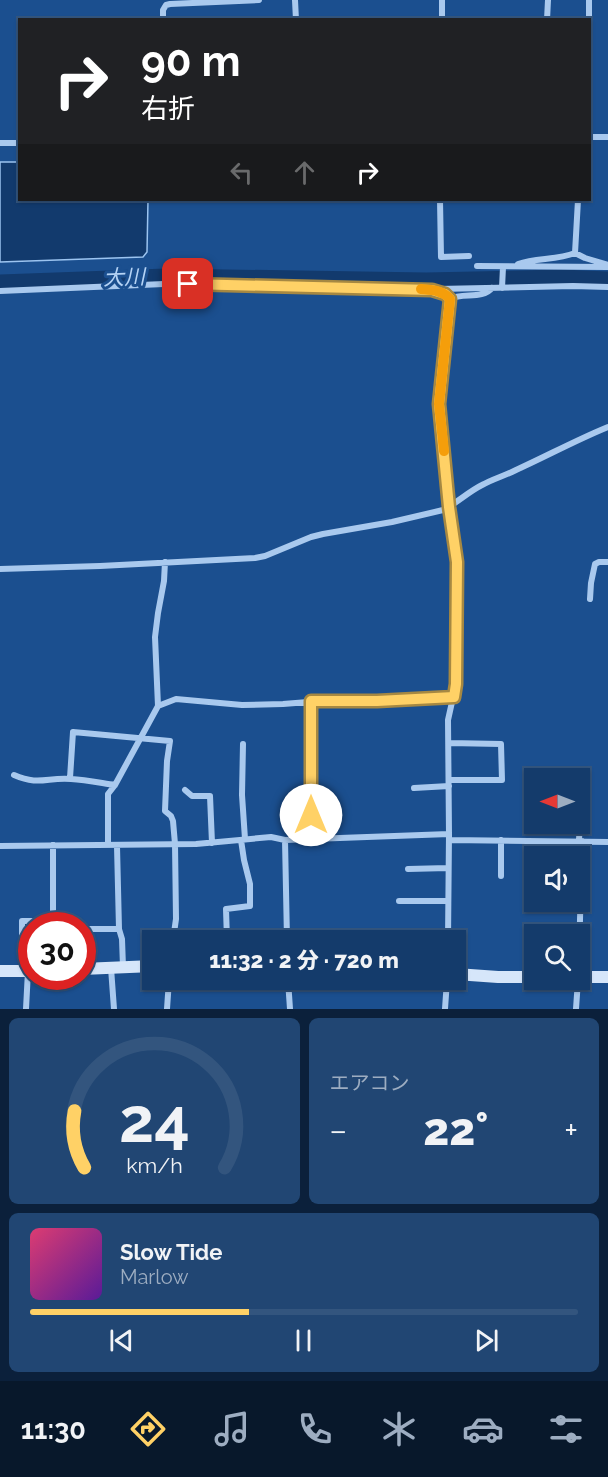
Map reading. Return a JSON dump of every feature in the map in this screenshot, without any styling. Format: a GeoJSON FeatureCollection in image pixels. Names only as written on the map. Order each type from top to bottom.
{"type":"FeatureCollection","features":[{"type":"Feature","properties":{"kind":"main road"},"geometry":{"type":"LineString","coordinates":[[96,969],[142,967]]}},
{"type":"Feature","properties":{"kind":"main road"},"geometry":{"type":"LineString","coordinates":[[0,971],[18,971]]}},
{"type":"Feature","properties":{"kind":"main road"},"geometry":{"type":"LineString","coordinates":[[466,974],[524,977]]}},
{"type":"Feature","properties":{"kind":"main road"},"geometry":{"type":"LineString","coordinates":[[590,978],[608,977]]}},
{"type":"Feature","properties":{"kind":"street"},"geometry":{"type":"LineString","coordinates":[[163,18],[166,5],[170,4],[259,0]]}},
{"type":"Feature","properties":{"kind":"street"},"geometry":{"type":"LineString","coordinates":[[295,0],[296,18]]}},
{"type":"Feature","properties":{"kind":"street"},"geometry":{"type":"LineString","coordinates":[[442,0],[442,18]]}},
{"type":"Feature","properties":{"kind":"street"},"geometry":{"type":"LineString","coordinates":[[547,18],[548,0]]}},
{"type":"Feature","properties":{"kind":"street"},"geometry":{"type":"LineString","coordinates":[[589,0],[589,18]]}},
{"type":"Feature","properties":{"kind":"street"},"geometry":{"type":"LineString","coordinates":[[591,137],[608,137]]}},
{"type":"Feature","properties":{"kind":"street"},"geometry":{"type":"LineString","coordinates":[[0,143],[18,142]]}},
{"type":"Feature","properties":{"kind":"street"},"geometry":{"type":"LineString","coordinates":[[440,201],[441,257],[469,256]]}},
{"type":"Feature","properties":{"kind":"street"},"geometry":{"type":"LineString","coordinates":[[575,253],[578,201]]}},
{"type":"Feature","properties":{"kind":"street"},"geometry":{"type":"LineString","coordinates":[[477,266],[503,268],[525,262],[566,257],[575,253]]}},
{"type":"Feature","properties":{"kind":"street"},"geometry":{"type":"LineString","coordinates":[[575,253],[608,266]]}},
{"type":"Feature","properties":{"kind":"street"},"geometry":{"type":"LineString","coordinates":[[512,266],[608,266]]}},
{"type":"Feature","properties":{"kind":"street"},"geometry":{"type":"LineString","coordinates":[[502,287],[503,268]]}},
{"type":"Feature","properties":{"kind":"street"},"geometry":{"type":"LineString","coordinates":[[0,291],[196,284],[432,290],[502,287],[608,287]]}},
{"type":"Feature","properties":{"kind":"street"},"geometry":{"type":"LineString","coordinates":[[450,299],[455,296],[489,292],[492,288]]}},
{"type":"Feature","properties":{"kind":"street"},"geometry":{"type":"LineString","coordinates":[[432,290],[445,294],[450,299]]}},
{"type":"Feature","properties":{"kind":"street"},"geometry":{"type":"LineString","coordinates":[[448,930],[448,743],[449,710],[456,684],[457,562],[439,404],[450,299]]}},
{"type":"Feature","properties":{"kind":"street"},"geometry":{"type":"LineString","coordinates":[[0,569],[100,566],[265,556],[311,537],[443,510],[482,484],[608,427]]}},
{"type":"Feature","properties":{"kind":"street"},"geometry":{"type":"LineString","coordinates":[[108,844],[108,794],[158,706],[155,637],[165,562]]}},
{"type":"Feature","properties":{"kind":"street"},"geometry":{"type":"LineString","coordinates":[[590,599],[595,564],[608,562]]}},
{"type":"Feature","properties":{"kind":"street"},"geometry":{"type":"LineString","coordinates":[[158,706],[176,699],[242,705],[454,697]]}},
{"type":"Feature","properties":{"kind":"street"},"geometry":{"type":"LineString","coordinates":[[311,701],[311,839]]}},
{"type":"Feature","properties":{"kind":"street"},"geometry":{"type":"LineString","coordinates":[[70,778],[73,732],[170,741],[165,811],[173,821],[175,844],[174,930]]}},
{"type":"Feature","properties":{"kind":"street"},"geometry":{"type":"LineString","coordinates":[[414,788],[449,783],[502,780],[501,744],[448,743]]}},
{"type":"Feature","properties":{"kind":"street"},"geometry":{"type":"LineString","coordinates":[[227,930],[226,909],[250,906],[250,884],[244,860],[243,839],[243,744]]}},
{"type":"Feature","properties":{"kind":"street"},"geometry":{"type":"LineString","coordinates":[[14,775],[31,781],[43,782],[70,778],[115,785]]}},
{"type":"Feature","properties":{"kind":"street"},"geometry":{"type":"LineString","coordinates":[[185,790],[192,796],[210,796],[212,843]]}},
{"type":"Feature","properties":{"kind":"street"},"geometry":{"type":"LineString","coordinates":[[579,924],[580,834]]}},
{"type":"Feature","properties":{"kind":"street"},"geometry":{"type":"LineString","coordinates":[[0,846],[212,843],[271,837],[285,840],[449,837],[608,842]]}},
{"type":"Feature","properties":{"kind":"street"},"geometry":{"type":"LineString","coordinates":[[285,840],[287,930]]}},
{"type":"Feature","properties":{"kind":"street"},"geometry":{"type":"LineString","coordinates":[[501,840],[501,876]]}},
{"type":"Feature","properties":{"kind":"street"},"geometry":{"type":"LineString","coordinates":[[52,912],[54,845]]}},
{"type":"Feature","properties":{"kind":"street"},"geometry":{"type":"LineString","coordinates":[[114,1009],[122,939],[119,929],[117,846]]}},
{"type":"Feature","properties":{"kind":"street"},"geometry":{"type":"LineString","coordinates":[[408,869],[448,868]]}},
{"type":"Feature","properties":{"kind":"street"},"geometry":{"type":"LineString","coordinates":[[399,901],[448,901]]}},
{"type":"Feature","properties":{"kind":"street"},"geometry":{"type":"LineString","coordinates":[[96,929],[119,929]]}},
{"type":"Feature","properties":{"kind":"street"},"geometry":{"type":"LineString","coordinates":[[26,990],[26,1009]]}},
{"type":"Feature","properties":{"kind":"street"},"geometry":{"type":"LineString","coordinates":[[167,1009],[169,990]]}},
{"type":"Feature","properties":{"kind":"street"},"geometry":{"type":"LineString","coordinates":[[289,990],[290,1009]]}},
{"type":"Feature","properties":{"kind":"street"},"geometry":{"type":"LineString","coordinates":[[445,1009],[446,990]]}},
{"type":"Feature","properties":{"kind":"street"},"geometry":{"type":"LineString","coordinates":[[576,1009],[578,990]]}},
{"type":"Feature","properties":{"kind":"water"},"geometry":{"type":"Polygon","coordinates":[[[0,162],[18,162],[18,201],[148,201],[147,252],[143,257],[0,262],[0,162]]]}},
{"type":"Feature","properties":{"kind":"waterway","name":"大川"},"geometry":{"type":"LineString","coordinates":[[0,282],[166,276],[426,280],[561,277],[608,279]]}},
{"type":"Feature","properties":{"kind":"slow traffic"},"geometry":{"type":"LineString","coordinates":[[421,289],[440,291],[450,299],[439,404],[444,451]]}},
{"type":"Feature","properties":{"kind":"route"},"geometry":{"type":"LineString","coordinates":[[188,284],[432,290],[440,291],[450,299],[439,404],[457,562],[454,697],[377,701],[311,701],[311,815]]}}]}
